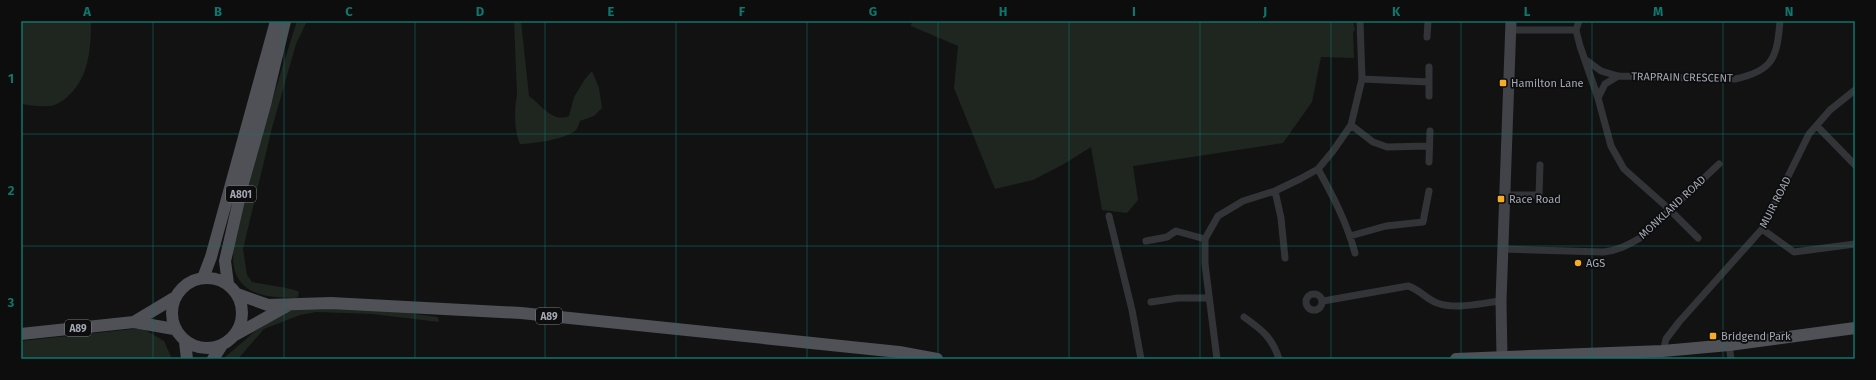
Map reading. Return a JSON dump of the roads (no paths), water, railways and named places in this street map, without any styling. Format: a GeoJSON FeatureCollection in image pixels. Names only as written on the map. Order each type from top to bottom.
{"type":"FeatureCollection","features":[{"type":"Feature","properties":{"kind":"main road","name":"A801"},"geometry":{"type":"LineString","coordinates":[[203,278],[211,257],[276,21]]}},
{"type":"Feature","properties":{"kind":"main road","name":"A801"},"geometry":{"type":"LineString","coordinates":[[228,284],[225,261],[242,187],[265,105],[285,21]]}},
{"type":"Feature","properties":{"kind":"main road"},"geometry":{"type":"LineString","coordinates":[[203,278],[215,279],[228,284]]}},
{"type":"Feature","properties":{"kind":"main road","name":"A89"},"geometry":{"type":"LineString","coordinates":[[134,322],[174,298],[179,290],[189,282],[203,278]]}},
{"type":"Feature","properties":{"kind":"main road","name":"A89"},"geometry":{"type":"LineString","coordinates":[[228,284],[236,294],[241,305],[242,316],[239,328],[235,335]]}},
{"type":"Feature","properties":{"kind":"main road","name":"A89"},"geometry":{"type":"LineString","coordinates":[[236,294],[268,305],[331,303],[522,313],[899,352],[937,359]]}},
{"type":"Feature","properties":{"kind":"main road"},"geometry":{"type":"LineString","coordinates":[[174,298],[171,317],[174,329],[186,342],[203,349],[222,346]]}},
{"type":"Feature","properties":{"kind":"main road","name":"A89"},"geometry":{"type":"LineString","coordinates":[[222,346],[235,335],[290,305]]}},
{"type":"Feature","properties":{"kind":"main road","name":"A89"},"geometry":{"type":"LineString","coordinates":[[21,334],[134,322],[174,329]]}},
{"type":"Feature","properties":{"kind":"main road"},"geometry":{"type":"LineString","coordinates":[[1456,359],[1584,356],[1664,351],[1729,345],[1855,328]]}},
{"type":"Feature","properties":{"kind":"main road"},"geometry":{"type":"LineString","coordinates":[[186,342],[187,359]]}},
{"type":"Feature","properties":{"kind":"main road"},"geometry":{"type":"LineString","coordinates":[[213,359],[222,346]]}},
{"type":"Feature","properties":{"kind":"street"},"geometry":{"type":"LineString","coordinates":[[1217,359],[1208,298],[1205,264],[1205,238],[1218,216],[1243,201],[1275,191],[1318,169],[1351,126],[1362,79],[1360,21]]}},
{"type":"Feature","properties":{"kind":"street"},"geometry":{"type":"LineString","coordinates":[[1427,38],[1428,21]]}},
{"type":"Feature","properties":{"kind":"street"},"geometry":{"type":"LineString","coordinates":[[1579,21],[1576,30],[1580,46],[1598,98],[1611,146],[1624,169],[1669,209],[1698,238]]}},
{"type":"Feature","properties":{"kind":"street","name":"TRAPRAIN CRESCENT"},"geometry":{"type":"LineString","coordinates":[[1585,60],[1601,71],[1618,76],[1735,79],[1754,75],[1763,70],[1773,56],[1779,37],[1780,21]]}},
{"type":"Feature","properties":{"kind":"street"},"geometry":{"type":"LineString","coordinates":[[1502,357],[1501,301],[1511,25],[1576,30]]}},
{"type":"Feature","properties":{"kind":"street"},"geometry":{"type":"LineString","coordinates":[[1429,96],[1430,67]]}},
{"type":"Feature","properties":{"kind":"street","name":"TRAPRAIN CRESCENT"},"geometry":{"type":"LineString","coordinates":[[1598,98],[1605,84],[1618,76]]}},
{"type":"Feature","properties":{"kind":"street"},"geometry":{"type":"LineString","coordinates":[[1362,79],[1429,82]]}},
{"type":"Feature","properties":{"kind":"street","name":"MUIR ROAD"},"geometry":{"type":"LineString","coordinates":[[1664,351],[1666,339],[1762,229],[1804,143],[1830,110],[1855,90]]}},
{"type":"Feature","properties":{"kind":"street"},"geometry":{"type":"LineString","coordinates":[[1351,126],[1373,142],[1387,147],[1429,146]]}},
{"type":"Feature","properties":{"kind":"street"},"geometry":{"type":"LineString","coordinates":[[1817,126],[1855,165]]}},
{"type":"Feature","properties":{"kind":"street"},"geometry":{"type":"LineString","coordinates":[[1429,162],[1430,131]]}},
{"type":"Feature","properties":{"kind":"street","name":"MONKLAND ROAD"},"geometry":{"type":"LineString","coordinates":[[1503,249],[1614,251],[1625,247],[1640,238],[1669,209],[1720,164]]}},
{"type":"Feature","properties":{"kind":"street"},"geometry":{"type":"LineString","coordinates":[[1505,194],[1539,195],[1540,165]]}},
{"type":"Feature","properties":{"kind":"street"},"geometry":{"type":"LineString","coordinates":[[1318,169],[1336,202],[1350,236],[1355,253]]}},
{"type":"Feature","properties":{"kind":"street"},"geometry":{"type":"LineString","coordinates":[[1275,191],[1281,218],[1285,258]]}},
{"type":"Feature","properties":{"kind":"street"},"geometry":{"type":"LineString","coordinates":[[1350,236],[1386,226],[1424,222],[1429,191]]}},
{"type":"Feature","properties":{"kind":"street"},"geometry":{"type":"LineString","coordinates":[[1109,216],[1132,310],[1140,359]]}},
{"type":"Feature","properties":{"kind":"street"},"geometry":{"type":"LineString","coordinates":[[1762,229],[1794,252],[1855,244]]}},
{"type":"Feature","properties":{"kind":"street"},"geometry":{"type":"LineString","coordinates":[[1146,242],[1167,237],[1176,231],[1205,238]]}},
{"type":"Feature","properties":{"kind":"street"},"geometry":{"type":"LineString","coordinates":[[1323,301],[1408,286],[1415,288],[1435,303],[1448,306],[1501,301]]}},
{"type":"Feature","properties":{"kind":"street"},"geometry":{"type":"LineString","coordinates":[[1151,302],[1178,298],[1208,298]]}},
{"type":"Feature","properties":{"kind":"street"},"geometry":{"type":"LineString","coordinates":[[1244,317],[1266,334],[1276,349],[1279,359]]}},
{"type":"Feature","properties":{"kind":"street"},"geometry":{"type":"LineString","coordinates":[[1729,345],[1731,359]]}},
{"type":"Feature","properties":{"kind":"place","name":"Hamilton Lane"},"geometry":{"type":"Point","coordinates":[1503,83]}},
{"type":"Feature","properties":{"kind":"place","name":"Race Road"},"geometry":{"type":"Point","coordinates":[1501,199]}},
{"type":"Feature","properties":{"kind":"place","name":"AGS"},"geometry":{"type":"Point","coordinates":[1578,263]}},
{"type":"Feature","properties":{"kind":"place","name":"Bridgend Park"},"geometry":{"type":"Point","coordinates":[1713,336]}}]}
